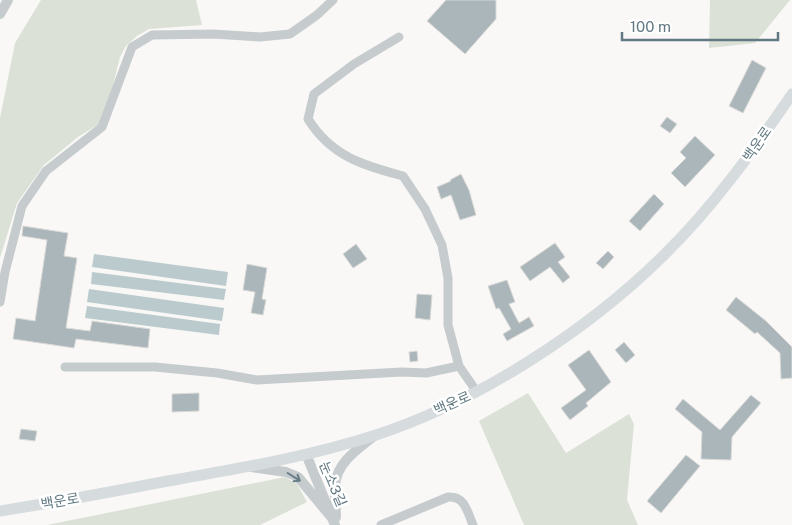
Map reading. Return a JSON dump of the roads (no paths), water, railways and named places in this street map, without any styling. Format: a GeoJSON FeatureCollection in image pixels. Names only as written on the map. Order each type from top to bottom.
{"type":"FeatureCollection","features":[{"type":"Feature","properties":{"kind":"main road","name":"백운로"},"geometry":{"type":"LineString","coordinates":[[0,509],[17,508],[247,467],[306,454],[376,435],[477,392],[591,320],[664,256],[738,172],[792,94]]}},
{"type":"Feature","properties":{"kind":"street"},"geometry":{"type":"LineString","coordinates":[[0,14],[8,0]]}},
{"type":"Feature","properties":{"kind":"street"},"geometry":{"type":"LineString","coordinates":[[0,302],[5,272],[22,206],[46,171],[102,126],[132,47],[152,35],[213,34],[260,37],[290,34],[317,15],[333,0]]}},
{"type":"Feature","properties":{"kind":"street"},"geometry":{"type":"LineString","coordinates":[[399,37],[354,64],[314,94],[308,119],[316,131],[340,153],[361,164],[403,176],[425,209],[442,246],[448,278],[448,325],[458,366],[477,392]]}},
{"type":"Feature","properties":{"kind":"street"},"geometry":{"type":"LineString","coordinates":[[65,367],[155,367],[216,373],[257,380],[402,372],[426,373],[458,366]]}},
{"type":"Feature","properties":{"kind":"street"},"geometry":{"type":"LineString","coordinates":[[334,521],[336,517],[335,484],[337,474],[345,460],[376,435]]}},
{"type":"Feature","properties":{"kind":"street","name":"눈소3길"},"geometry":{"type":"LineString","coordinates":[[306,454],[334,521]]}},
{"type":"Feature","properties":{"kind":"street"},"geometry":{"type":"LineString","coordinates":[[247,467],[286,472],[298,477],[334,521]]}},
{"type":"Feature","properties":{"kind":"street"},"geometry":{"type":"LineString","coordinates":[[381,525],[399,522],[448,497],[456,496],[462,500],[472,525]]}}]}
